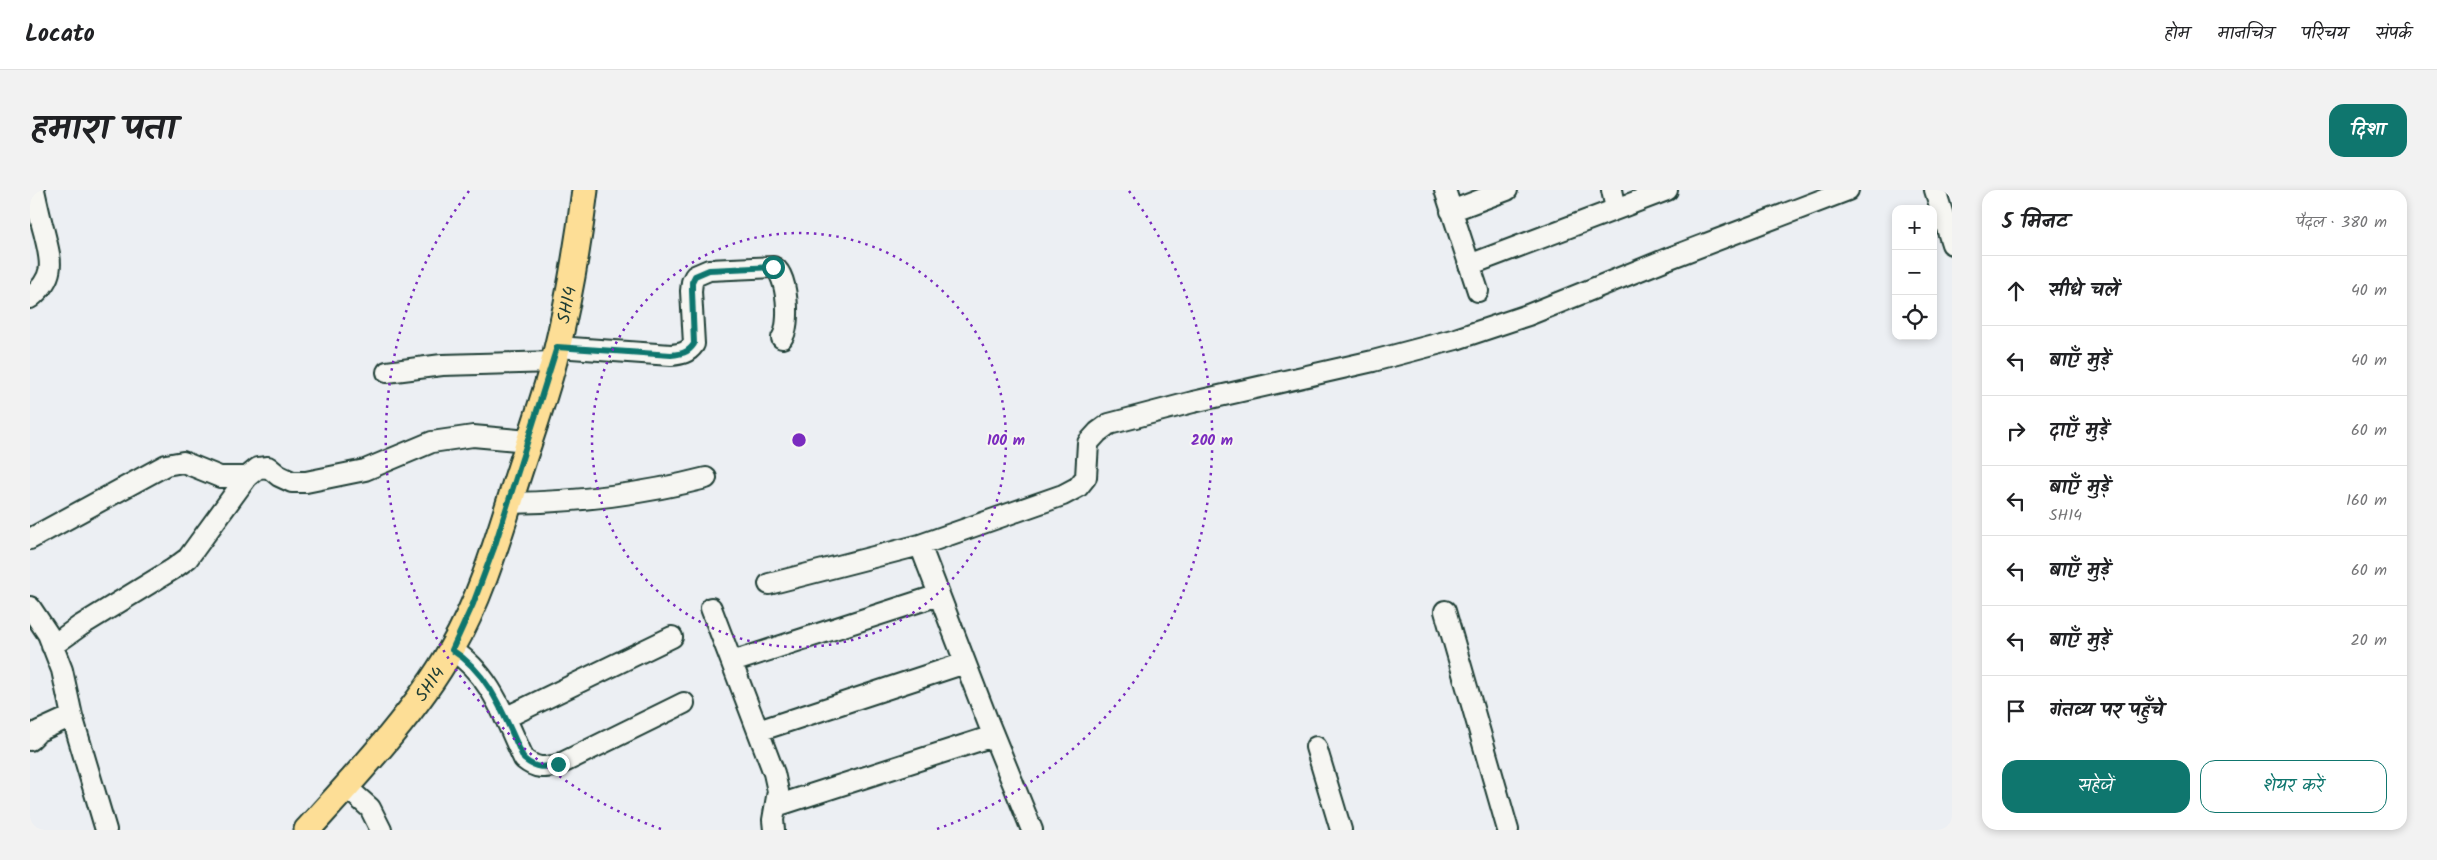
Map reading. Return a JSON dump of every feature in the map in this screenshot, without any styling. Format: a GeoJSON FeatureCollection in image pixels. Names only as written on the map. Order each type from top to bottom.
{"type":"FeatureCollection","features":[{"type":"Feature","properties":{"kind":"main road","name":"SH14"},"geometry":{"type":"LineString","coordinates":[[307,830],[430,684],[452,650],[473,604],[509,504],[555,355],[568,302],[586,190]]}},
{"type":"Feature","properties":{"kind":"street"},"geometry":{"type":"LineString","coordinates":[[30,298],[39,291],[49,273],[51,256],[34,190]]}},
{"type":"Feature","properties":{"kind":"street"},"geometry":{"type":"LineString","coordinates":[[1445,190],[1478,291]]}},
{"type":"Feature","properties":{"kind":"street"},"geometry":{"type":"LineString","coordinates":[[1451,212],[1507,190]]}},
{"type":"Feature","properties":{"kind":"street"},"geometry":{"type":"LineString","coordinates":[[1469,265],[1614,199],[1667,190]]}},
{"type":"Feature","properties":{"kind":"street"},"geometry":{"type":"LineString","coordinates":[[768,584],[920,545],[1078,488],[1086,477],[1088,443],[1109,424],[1194,402],[1373,361],[1456,339],[1528,315],[1848,190]]}},
{"type":"Feature","properties":{"kind":"street"},"geometry":{"type":"LineString","coordinates":[[1935,190],[1952,244]]}},
{"type":"Feature","properties":{"kind":"street"},"geometry":{"type":"LineString","coordinates":[[386,372],[555,355],[671,355],[683,353],[690,350],[694,344],[692,282],[695,276],[709,270],[773,267],[780,274],[788,313],[786,333],[782,338]]}},
{"type":"Feature","properties":{"kind":"street"},"geometry":{"type":"LineString","coordinates":[[52,646],[80,626],[173,570],[188,558],[247,477],[258,468],[268,467],[279,476],[292,482],[306,482],[346,476],[365,470],[432,442],[473,436],[529,441]]}},
{"type":"Feature","properties":{"kind":"street"},"geometry":{"type":"LineString","coordinates":[[30,538],[166,465],[182,462],[220,477],[247,477]]}},
{"type":"Feature","properties":{"kind":"street"},"geometry":{"type":"LineString","coordinates":[[509,504],[617,497],[706,478]]}},
{"type":"Feature","properties":{"kind":"street"},"geometry":{"type":"LineString","coordinates":[[920,545],[993,736],[1032,830]]}},
{"type":"Feature","properties":{"kind":"street"},"geometry":{"type":"LineString","coordinates":[[732,662],[939,595]]}},
{"type":"Feature","properties":{"kind":"street"},"geometry":{"type":"LineString","coordinates":[[30,607],[52,646],[62,670],[72,716],[106,830]]}},
{"type":"Feature","properties":{"kind":"street"},"geometry":{"type":"LineString","coordinates":[[711,608],[774,773],[778,791],[773,820],[774,830]]}},
{"type":"Feature","properties":{"kind":"street"},"geometry":{"type":"LineString","coordinates":[[1444,611],[1508,830]]}},
{"type":"Feature","properties":{"kind":"street"},"geometry":{"type":"LineString","coordinates":[[505,718],[672,637]]}},
{"type":"Feature","properties":{"kind":"street"},"geometry":{"type":"LineString","coordinates":[[452,650],[471,663],[480,673],[505,718],[524,759],[532,766],[542,768],[558,764],[684,703]]}},
{"type":"Feature","properties":{"kind":"street"},"geometry":{"type":"LineString","coordinates":[[758,731],[966,664]]}},
{"type":"Feature","properties":{"kind":"street"},"geometry":{"type":"LineString","coordinates":[[30,740],[40,731],[72,716]]}},
{"type":"Feature","properties":{"kind":"street"},"geometry":{"type":"LineString","coordinates":[[776,806],[993,736]]}},
{"type":"Feature","properties":{"kind":"street"},"geometry":{"type":"LineString","coordinates":[[1316,747],[1341,830]]}},
{"type":"Feature","properties":{"kind":"street"},"geometry":{"type":"LineString","coordinates":[[346,786],[370,808],[381,830]]}},
{"type":"Feature","properties":{"kind":"route"},"geometry":{"type":"LineString","coordinates":[[558,764],[542,768],[532,766],[524,759],[492,692],[480,673],[463,656],[452,650],[473,604],[494,548],[554,362],[557,347],[671,355],[683,353],[690,350],[694,344],[692,282],[695,276],[709,270],[773,267]]}}]}
